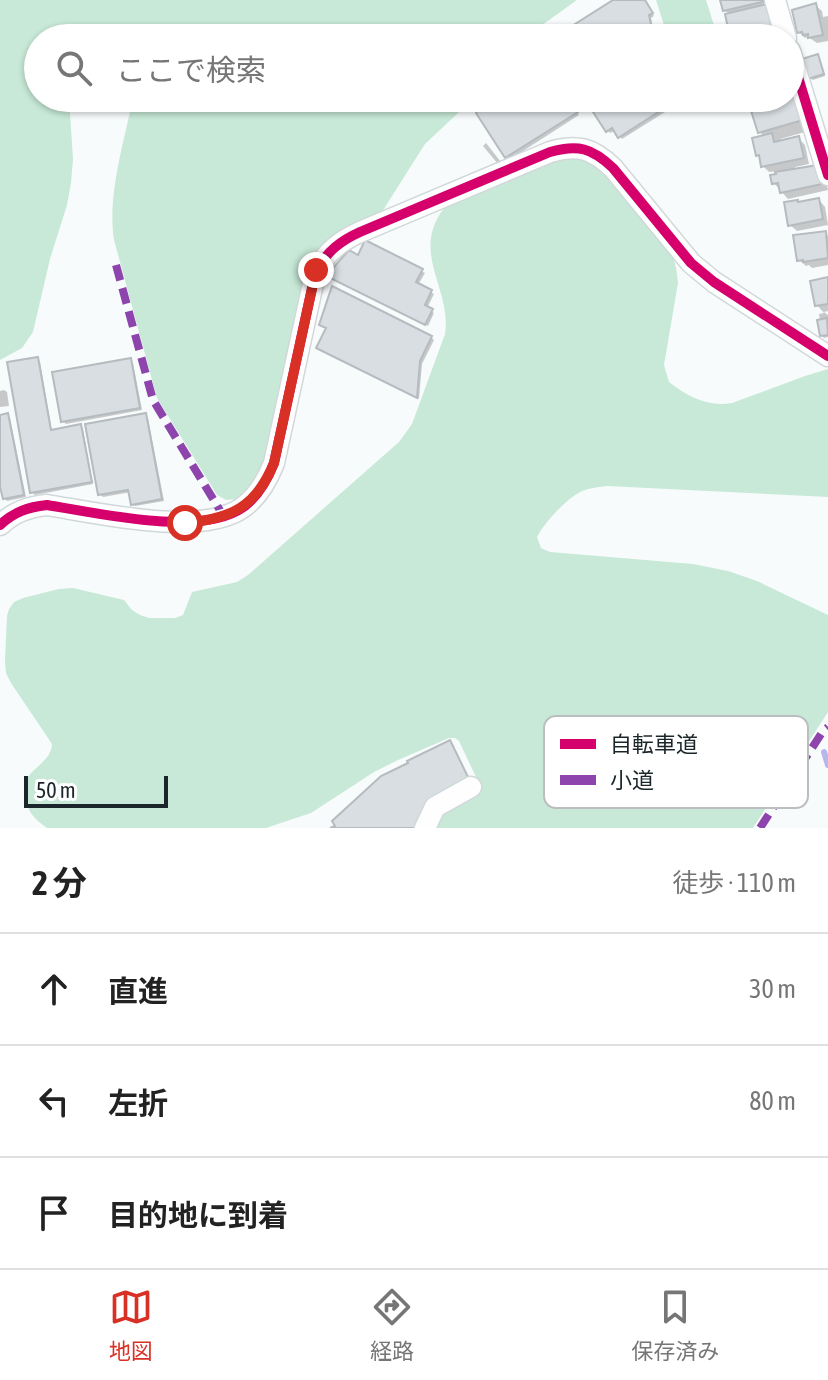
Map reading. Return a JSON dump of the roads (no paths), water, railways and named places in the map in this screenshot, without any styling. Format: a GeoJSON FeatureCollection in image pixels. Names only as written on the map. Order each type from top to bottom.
{"type":"FeatureCollection","features":[{"type":"Feature","properties":{"kind":"street"},"geometry":{"type":"LineString","coordinates":[[775,0],[782,24]]}},
{"type":"Feature","properties":{"kind":"street"},"geometry":{"type":"LineString","coordinates":[[804,82],[819,116],[828,175]]}},
{"type":"Feature","properties":{"kind":"street"},"geometry":{"type":"LineString","coordinates":[[0,525],[15,513],[47,505],[185,523],[224,517],[241,509],[267,481],[274,463],[316,270],[327,253],[342,240],[360,232],[567,147],[585,149],[600,156],[691,263],[714,282],[828,356]]}},
{"type":"Feature","properties":{"kind":"street"},"geometry":{"type":"LineString","coordinates":[[425,828],[435,807],[471,787]]}},
{"type":"Feature","properties":{"kind":"waterway"},"geometry":{"type":"LineString","coordinates":[[824,752],[828,765]]}}]}
